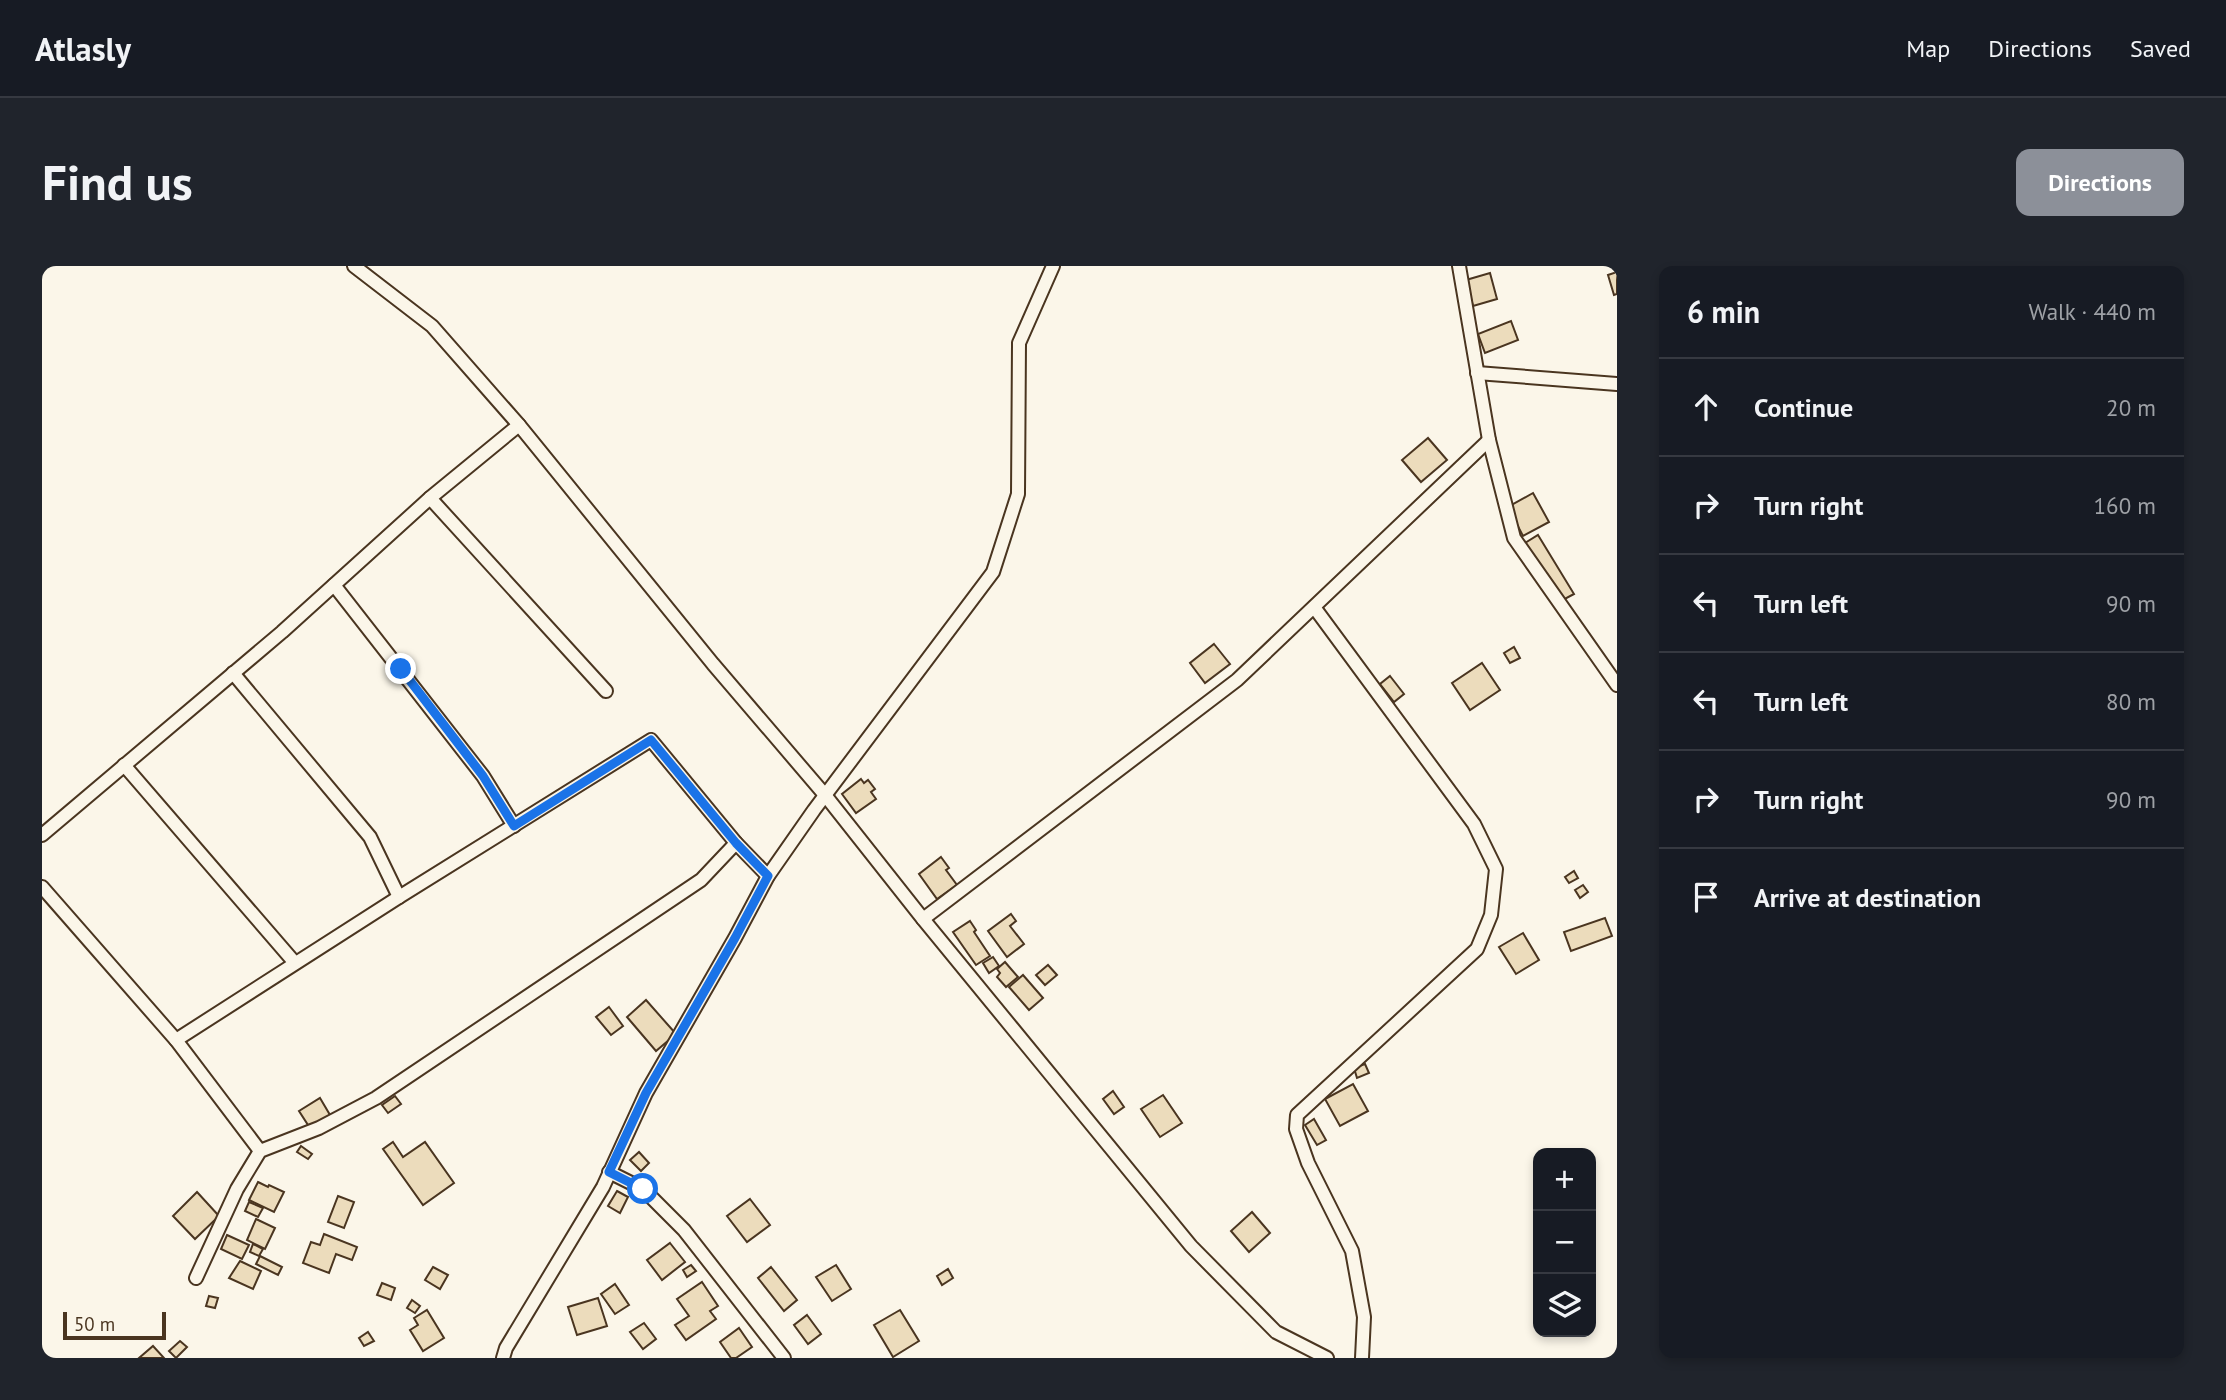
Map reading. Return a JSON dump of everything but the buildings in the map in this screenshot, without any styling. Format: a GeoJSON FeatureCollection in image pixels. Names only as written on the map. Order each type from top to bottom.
{"type":"FeatureCollection","features":[{"type":"Feature","properties":{"kind":"street"},"geometry":{"type":"LineString","coordinates":[[354,266],[432,326],[514,429],[824,797],[1191,1246],[1276,1332],[1327,1358]]}},
{"type":"Feature","properties":{"kind":"street"},"geometry":{"type":"LineString","coordinates":[[503,1358],[506,1348],[603,1187],[646,1093],[768,876],[814,810],[993,572],[1018,494],[1019,343],[1053,266]]}},
{"type":"Feature","properties":{"kind":"street"},"geometry":{"type":"LineString","coordinates":[[1459,266],[1489,440],[1514,538],[1617,685]]}},
{"type":"Feature","properties":{"kind":"street"},"geometry":{"type":"LineString","coordinates":[[1477,373],[1617,384]]}},
{"type":"Feature","properties":{"kind":"street"},"geometry":{"type":"LineString","coordinates":[[42,835],[233,673],[429,498],[514,429]]}},
{"type":"Feature","properties":{"kind":"street"},"geometry":{"type":"LineString","coordinates":[[923,919],[1237,680],[1489,440]]}},
{"type":"Feature","properties":{"kind":"street"},"geometry":{"type":"LineString","coordinates":[[429,498],[606,691]]}},
{"type":"Feature","properties":{"kind":"street"},"geometry":{"type":"LineString","coordinates":[[334,584],[483,776],[514,826]]}},
{"type":"Feature","properties":{"kind":"street"},"geometry":{"type":"LineString","coordinates":[[1314,607],[1474,824],[1496,869],[1491,915],[1478,949],[1297,1115],[1296,1129],[1308,1163],[1352,1251],[1364,1317],[1362,1358]]}},
{"type":"Feature","properties":{"kind":"street"},"geometry":{"type":"LineString","coordinates":[[233,673],[370,837],[399,897]]}},
{"type":"Feature","properties":{"kind":"street"},"geometry":{"type":"LineString","coordinates":[[176,1041],[399,897],[651,740],[736,843],[768,876]]}},
{"type":"Feature","properties":{"kind":"street"},"geometry":{"type":"LineString","coordinates":[[124,765],[295,963]]}},
{"type":"Feature","properties":{"kind":"street"},"geometry":{"type":"LineString","coordinates":[[196,1279],[237,1189],[260,1151],[319,1128],[376,1098],[701,880],[736,843]]}},
{"type":"Feature","properties":{"kind":"street"},"geometry":{"type":"LineString","coordinates":[[42,887],[176,1041],[260,1151]]}},
{"type":"Feature","properties":{"kind":"street"},"geometry":{"type":"LineString","coordinates":[[609,1172],[643,1189],[684,1230],[784,1358]]}},
{"type":"Feature","properties":{"kind":"route"},"geometry":{"type":"LineString","coordinates":[[401,669],[483,776],[514,826],[651,740],[736,843],[768,876],[646,1093],[609,1172],[643,1189]]}}]}
